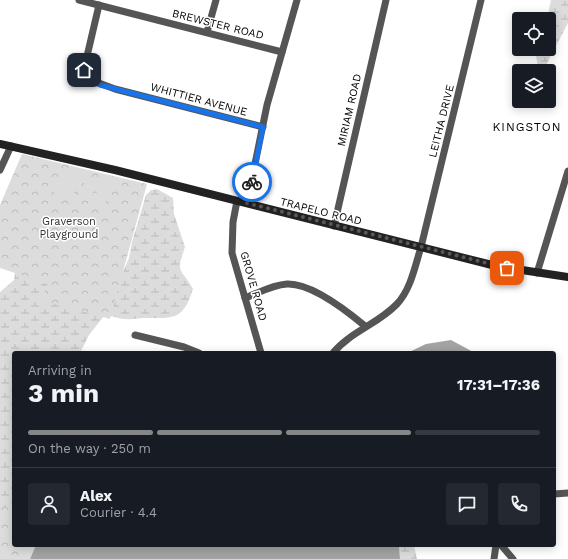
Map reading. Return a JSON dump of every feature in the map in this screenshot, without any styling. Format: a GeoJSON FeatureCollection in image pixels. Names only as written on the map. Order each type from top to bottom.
{"type":"FeatureCollection","features":[{"type":"Feature","properties":{"kind":"main road","name":"TRAPELO ROAD"},"geometry":{"type":"LineString","coordinates":[[0,144],[247,203],[496,266],[568,277]]}},
{"type":"Feature","properties":{"kind":"street","name":"BREWSTER ROAD"},"geometry":{"type":"LineString","coordinates":[[79,0],[282,52]]}},
{"type":"Feature","properties":{"kind":"street"},"geometry":{"type":"LineString","coordinates":[[207,32],[216,0]]}},
{"type":"Feature","properties":{"kind":"street"},"geometry":{"type":"LineString","coordinates":[[247,203],[263,127],[297,0]]}},
{"type":"Feature","properties":{"kind":"street","name":"MIRIAM ROAD"},"geometry":{"type":"LineString","coordinates":[[334,226],[386,0]]}},
{"type":"Feature","properties":{"kind":"street","name":"LEITHA DRIVE"},"geometry":{"type":"LineString","coordinates":[[335,351],[348,338],[396,304],[404,295],[421,247],[482,0]]}},
{"type":"Feature","properties":{"kind":"street","name":"WHITTIER AVENUE"},"geometry":{"type":"LineString","coordinates":[[100,5],[84,70],[88,80],[115,89],[263,127]]}},
{"type":"Feature","properties":{"kind":"street"},"geometry":{"type":"LineString","coordinates":[[0,170],[11,146]]}},
{"type":"Feature","properties":{"kind":"street"},"geometry":{"type":"LineString","coordinates":[[537,273],[568,171]]}},
{"type":"Feature","properties":{"kind":"street","name":"GROVE ROAD"},"geometry":{"type":"LineString","coordinates":[[237,201],[233,222],[232,252],[260,351]]}},
{"type":"Feature","properties":{"kind":"street"},"geometry":{"type":"LineString","coordinates":[[245,298],[286,284],[298,285],[310,288],[365,326]]}},
{"type":"Feature","properties":{"kind":"street"},"geometry":{"type":"LineString","coordinates":[[135,335],[184,347],[194,351]]}},
{"type":"Feature","properties":{"kind":"street"},"geometry":{"type":"LineString","coordinates":[[556,494],[568,494]]}},
{"type":"Feature","properties":{"kind":"street"},"geometry":{"type":"LineString","coordinates":[[494,559],[496,547]]}},
{"type":"Feature","properties":{"kind":"street"},"geometry":{"type":"LineString","coordinates":[[503,547],[513,559]]}},
{"type":"Feature","properties":{"kind":"green space"},"geometry":{"type":"Polygon","coordinates":[[[551,0],[568,0],[568,23],[556,46],[556,12],[548,12],[551,0]]]}},
{"type":"Feature","properties":{"kind":"green space"},"geometry":{"type":"Polygon","coordinates":[[[536,56],[551,56],[547,64],[537,64],[536,56]]]}},
{"type":"Feature","properties":{"kind":"green space","name":"Graverson Playground"},"geometry":{"type":"Polygon","coordinates":[[[22,154],[147,184],[110,319],[41,300],[48,284],[0,268],[0,205],[22,154]]]}},
{"type":"Feature","properties":{"kind":"green space"},"geometry":{"type":"Polygon","coordinates":[[[60,169],[79,174],[72,201],[53,196],[60,169]]]}},
{"type":"Feature","properties":{"kind":"green space"},"geometry":{"type":"Polygon","coordinates":[[[86,176],[96,179],[91,202],[80,199],[86,176]]]}},
{"type":"Feature","properties":{"kind":"green space"},"geometry":{"type":"Polygon","coordinates":[[[103,177],[109,178],[108,182],[110,183],[105,205],[102,204],[101,208],[95,207],[96,203],[94,202],[100,180],[102,180],[103,177]]]}},
{"type":"Feature","properties":{"kind":"green space"},"geometry":{"type":"Polygon","coordinates":[[[157,189],[173,198],[174,214],[185,247],[180,262],[180,267],[193,289],[189,299],[185,307],[176,316],[127,319],[104,316],[89,335],[81,351],[12,351],[12,547],[35,547],[30,559],[0,559],[0,292],[14,280],[15,273],[114,279],[123,272],[129,258],[132,242],[146,195],[151,190],[157,189]]]}},
{"type":"Feature","properties":{"kind":"green space"},"geometry":{"type":"Polygon","coordinates":[[[0,505],[12,509],[12,547],[30,547],[32,551],[28,559],[0,559],[0,505]]]}},
{"type":"Feature","properties":{"kind":"green space"},"geometry":{"type":"Polygon","coordinates":[[[399,547],[414,547],[417,559],[400,559],[399,547]]]}},
{"type":"Feature","properties":{"kind":"shaded area"},"geometry":{"type":"Polygon","coordinates":[[[451,340],[471,351],[411,351],[426,344],[451,340]]]}},
{"type":"Feature","properties":{"kind":"shaded area"},"geometry":{"type":"Polygon","coordinates":[[[35,547],[399,547],[400,559],[30,559],[35,547]]]}},
{"type":"Feature","properties":{"kind":"way so far"},"geometry":{"type":"LineString","coordinates":[[252,182],[247,203],[486,264],[507,268]]}},
{"type":"Feature","properties":{"kind":"district","name":"KINGSTON"},"geometry":{"type":"Point","coordinates":[527,127]}},
{"type":"Feature","properties":{"kind":"route"},"geometry":{"type":"LineString","coordinates":[[84,70],[88,80],[100,85],[263,127],[252,182]]}}]}
